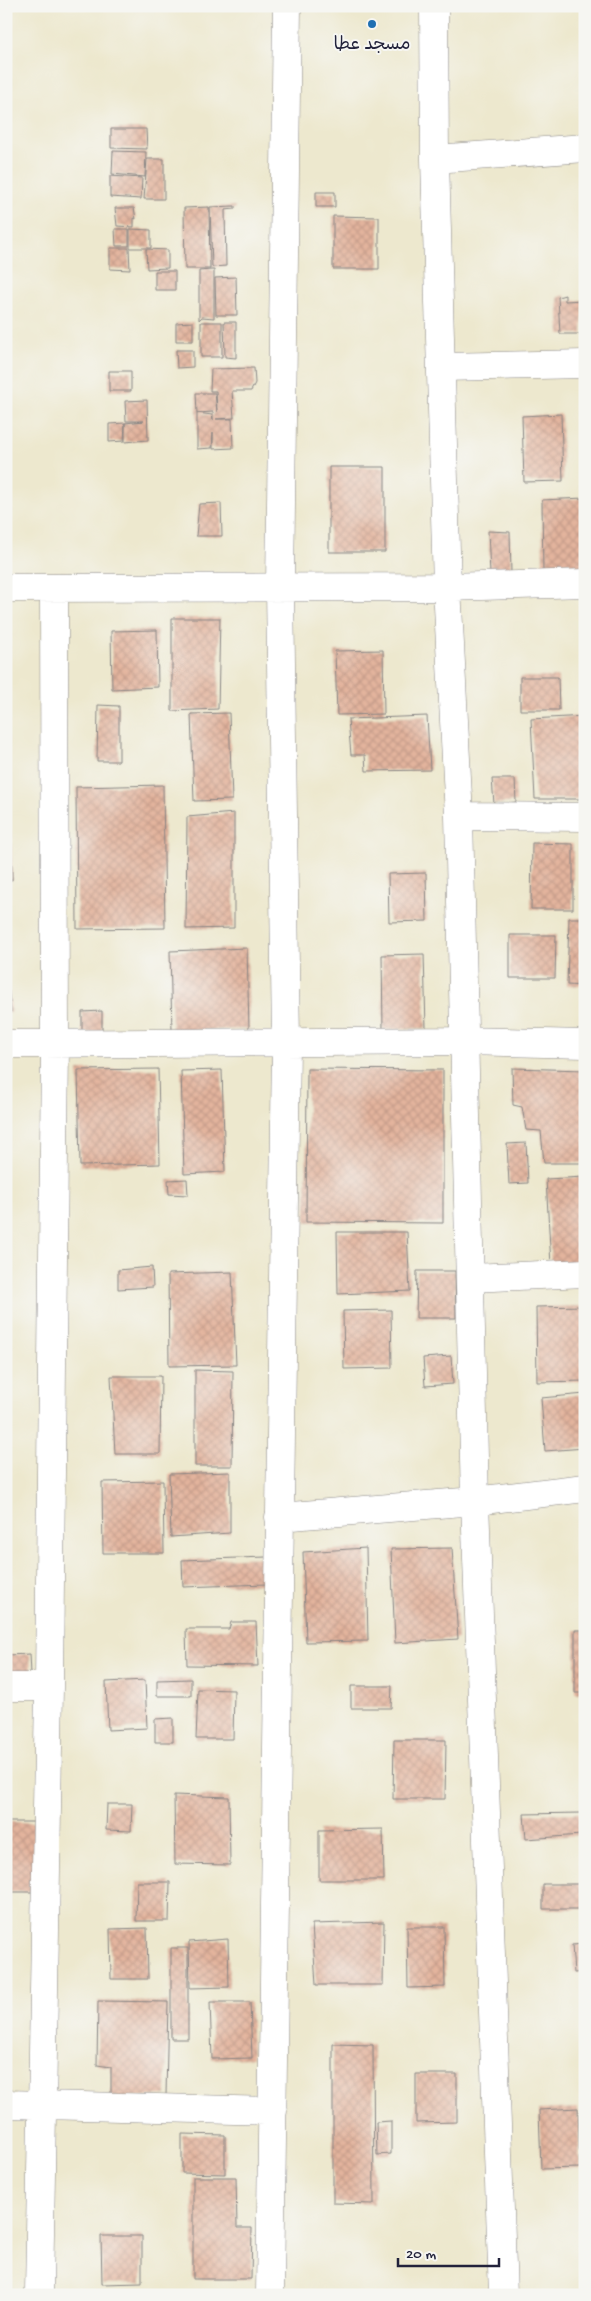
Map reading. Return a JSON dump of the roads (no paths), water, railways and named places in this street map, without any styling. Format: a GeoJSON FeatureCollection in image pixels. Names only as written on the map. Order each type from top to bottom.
{"type":"FeatureCollection","features":[{"type":"Feature","properties":{"kind":"street"},"geometry":{"type":"LineString","coordinates":[[270,2295],[286,1044],[280,587],[287,6]]}},
{"type":"Feature","properties":{"kind":"street"},"geometry":{"type":"LineString","coordinates":[[434,6],[435,159],[447,587],[459,816],[475,1501],[503,2295]]}},
{"type":"Feature","properties":{"kind":"street"},"geometry":{"type":"LineString","coordinates":[[435,159],[585,148]]}},
{"type":"Feature","properties":{"kind":"street"},"geometry":{"type":"LineString","coordinates":[[442,367],[585,364]]}},
{"type":"Feature","properties":{"kind":"street"},"geometry":{"type":"LineString","coordinates":[[6,588],[447,587],[585,583]]}},
{"type":"Feature","properties":{"kind":"street"},"geometry":{"type":"LineString","coordinates":[[39,2295],[49,1687],[55,1044],[54,588]]}},
{"type":"Feature","properties":{"kind":"street"},"geometry":{"type":"LineString","coordinates":[[459,816],[585,817]]}},
{"type":"Feature","properties":{"kind":"street"},"geometry":{"type":"LineString","coordinates":[[6,1044],[286,1044],[464,1041],[585,1044]]}},
{"type":"Feature","properties":{"kind":"street"},"geometry":{"type":"LineString","coordinates":[[470,1278],[585,1273]]}},
{"type":"Feature","properties":{"kind":"street"},"geometry":{"type":"LineString","coordinates":[[279,1517],[475,1501],[585,1488]]}},
{"type":"Feature","properties":{"kind":"street"},"geometry":{"type":"LineString","coordinates":[[6,1687],[49,1687]]}},
{"type":"Feature","properties":{"kind":"street"},"geometry":{"type":"LineString","coordinates":[[6,2104],[273,2111]]}},
{"type":"Feature","properties":{"kind":"place","name":"مسجد عطا"},"geometry":{"type":"Point","coordinates":[372,24]}}]}
